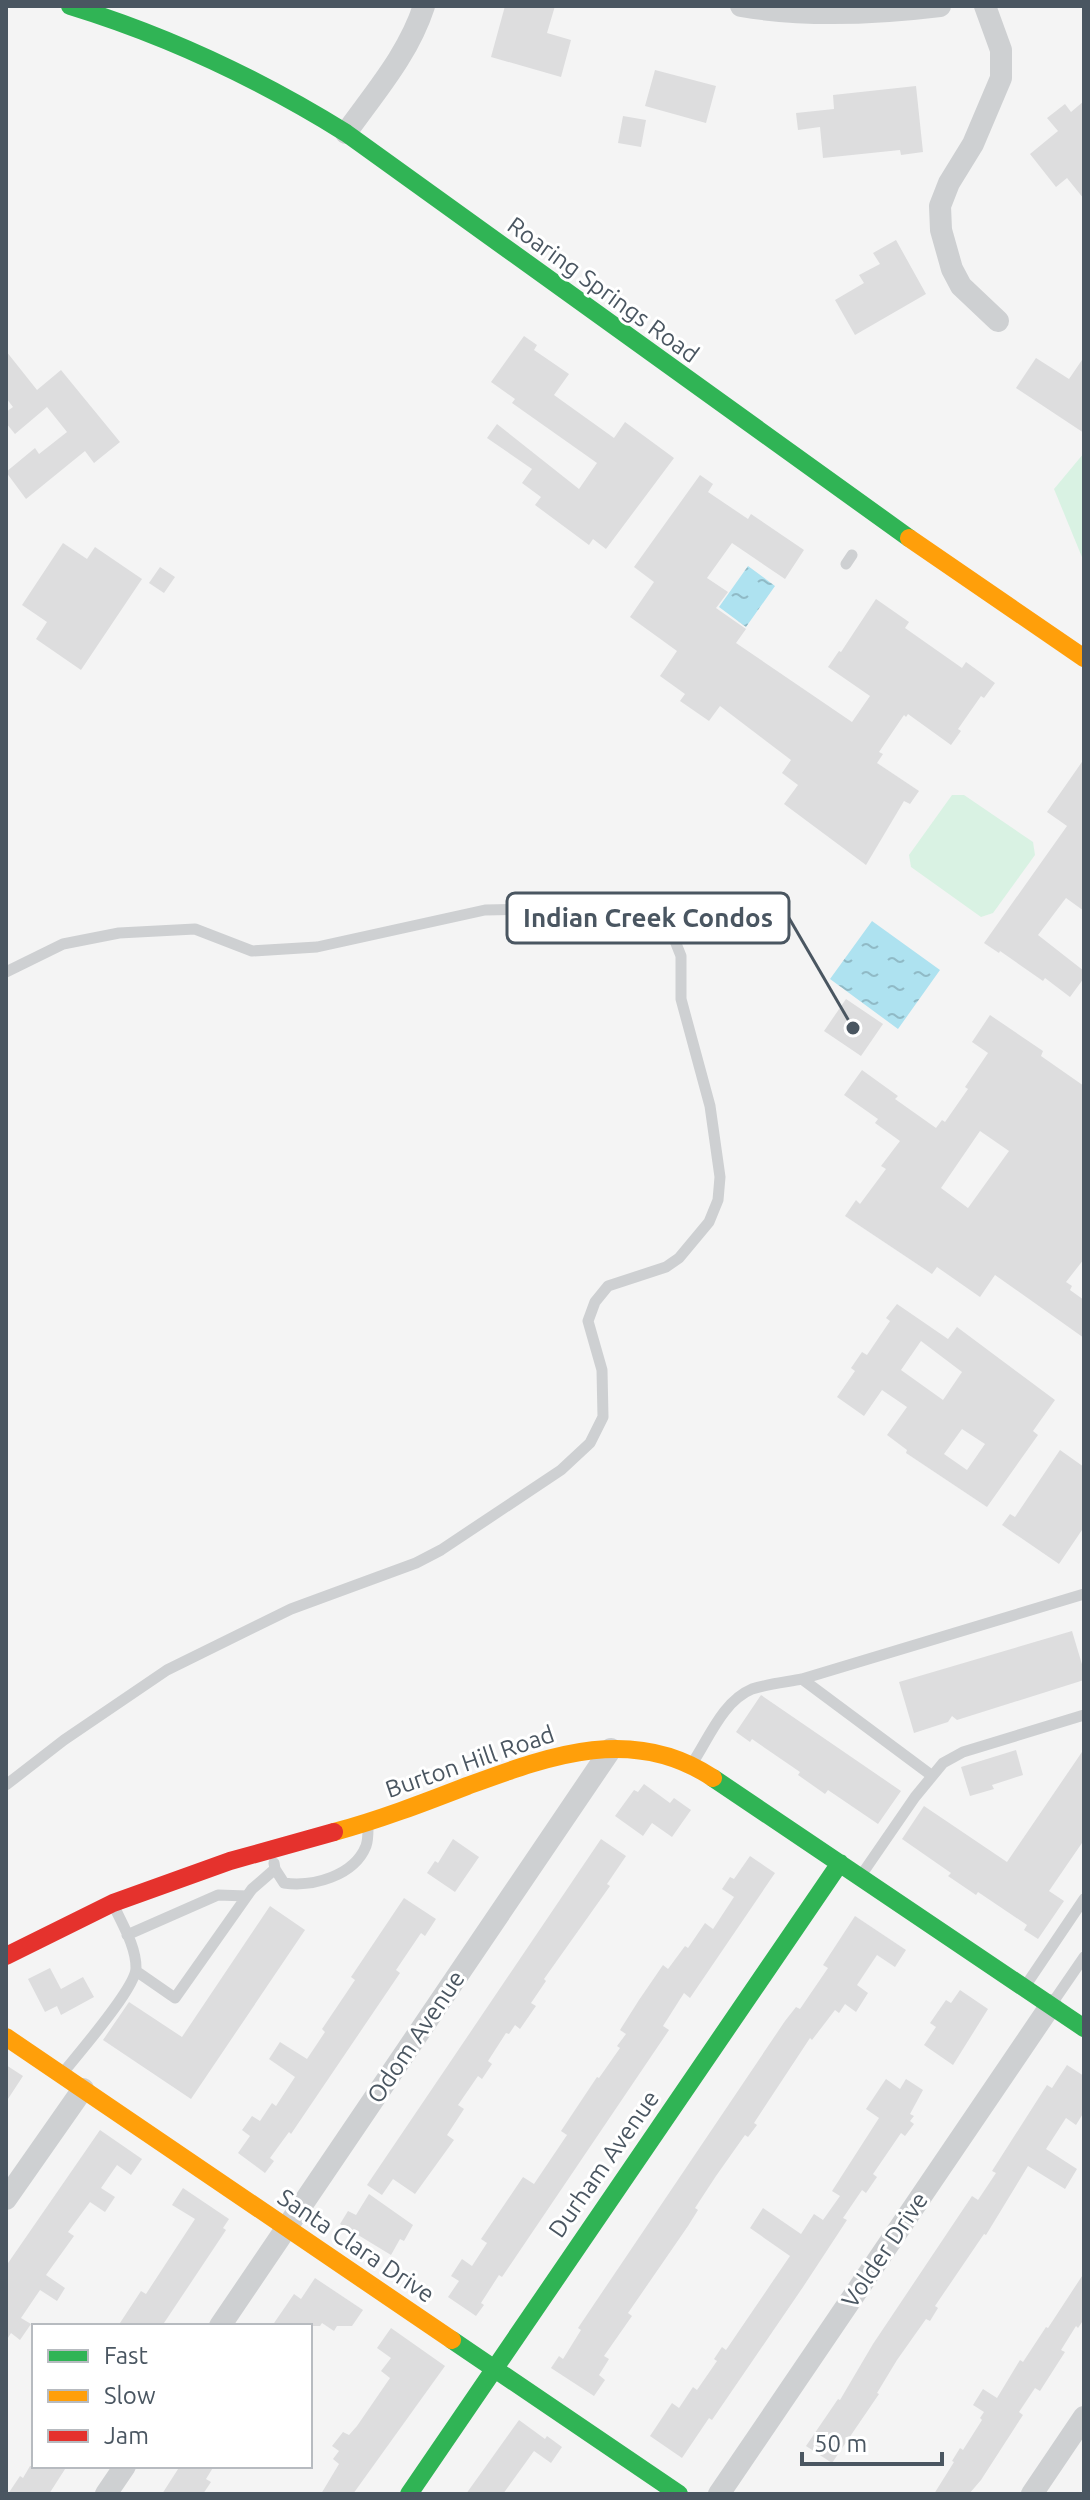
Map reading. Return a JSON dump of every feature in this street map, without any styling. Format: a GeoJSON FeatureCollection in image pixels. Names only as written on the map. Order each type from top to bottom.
{"type":"FeatureCollection","features":[{"type":"Feature","properties":{"kind":"street","name":"Roaring Springs Road"},"geometry":{"type":"LineString","coordinates":[[70,6],[151,33],[222,62],[288,95],[346,133],[850,496],[1084,658]]}},
{"type":"Feature","properties":{"kind":"street"},"geometry":{"type":"LineString","coordinates":[[346,133],[396,66],[417,30],[424,6]]}},
{"type":"Feature","properties":{"kind":"street"},"geometry":{"type":"LineString","coordinates":[[741,6],[783,13],[940,6]]}},
{"type":"Feature","properties":{"kind":"street"},"geometry":{"type":"LineString","coordinates":[[985,6],[1001,50],[1001,78],[973,144],[949,183],[940,206],[941,230],[952,269],[961,286],[998,321]]}},
{"type":"Feature","properties":{"kind":"street","name":"Odom Avenue"},"geometry":{"type":"LineString","coordinates":[[221,2324],[611,1749]]}},
{"type":"Feature","properties":{"kind":"street","name":"Burton Hill Road"},"geometry":{"type":"LineString","coordinates":[[6,1956],[113,1903],[230,1861],[368,1823],[527,1764],[581,1750],[638,1749],[692,1764],[1084,2028]]}},
{"type":"Feature","properties":{"kind":"street","name":"Durham Avenue"},"geometry":{"type":"LineString","coordinates":[[409,2494],[840,1863]]}},
{"type":"Feature","properties":{"kind":"street","name":"Volder Drive"},"geometry":{"type":"LineString","coordinates":[[719,2494],[1051,2005]]}},
{"type":"Feature","properties":{"kind":"street","name":"Santa Clara Drive"},"geometry":{"type":"LineString","coordinates":[[6,2037],[679,2494]]}},
{"type":"Feature","properties":{"kind":"street"},"geometry":{"type":"LineString","coordinates":[[6,2199],[83,2089]]}},
{"type":"Feature","properties":{"kind":"street"},"geometry":{"type":"LineString","coordinates":[[1032,2494],[1084,2417]]}},
{"type":"Feature","properties":{"kind":"street"},"geometry":{"type":"LineString","coordinates":[[106,2494],[124,2468]]}},
{"type":"Feature","properties":{"kind":"lane"},"geometry":{"type":"LineString","coordinates":[[6,972],[63,944],[119,933],[195,929],[261,952],[317,947],[485,910],[570,908],[637,901],[653,905],[665,916],[681,956],[681,999],[710,1106],[720,1177],[713,1214],[686,1251],[666,1267],[608,1286],[595,1302],[588,1321],[602,1370],[603,1417],[590,1443],[561,1470],[441,1550],[416,1563],[291,1609],[167,1670],[85,1725],[6,1785]]}},
{"type":"Feature","properties":{"kind":"lane"},"geometry":{"type":"LineString","coordinates":[[692,1764],[729,1706],[753,1689],[802,1679],[1084,1594]]}},
{"type":"Feature","properties":{"kind":"lane"},"geometry":{"type":"LineString","coordinates":[[802,1679],[931,1775]]}},
{"type":"Feature","properties":{"kind":"lane"},"geometry":{"type":"LineString","coordinates":[[860,1877],[931,1775],[943,1763],[963,1752],[1084,1715]]}},
{"type":"Feature","properties":{"kind":"lane"},"geometry":{"type":"LineString","coordinates":[[271,1849],[275,1869],[284,1883],[320,1882],[353,1865],[367,1845],[368,1823]]}},
{"type":"Feature","properties":{"kind":"lane"},"geometry":{"type":"LineString","coordinates":[[136,1971],[175,1998],[247,1896],[275,1869]]}},
{"type":"Feature","properties":{"kind":"lane"},"geometry":{"type":"LineString","coordinates":[[127,1935],[218,1895],[247,1896]]}},
{"type":"Feature","properties":{"kind":"lane"},"geometry":{"type":"LineString","coordinates":[[1025,1987],[1084,1899]]}},
{"type":"Feature","properties":{"kind":"lane"},"geometry":{"type":"LineString","coordinates":[[62,2075],[129,1988],[136,1971],[133,1950],[113,1903]]}},
{"type":"Feature","properties":{"kind":"lane"},"geometry":{"type":"LineString","coordinates":[[1051,2005],[1084,1957]]}},
{"type":"Feature","properties":{"kind":"green space"},"geometry":{"type":"Polygon","coordinates":[[[1084,453],[1084,562],[1054,489],[1084,453]]]}},
{"type":"Feature","properties":{"kind":"green space"},"geometry":{"type":"Polygon","coordinates":[[[952,795],[964,795],[1033,842],[1035,855],[993,913],[981,917],[911,867],[909,855],[952,795]]]}},
{"type":"Feature","properties":{"kind":"water"},"geometry":{"type":"Polygon","coordinates":[[[748,566],[775,586],[746,627],[719,607],[748,566]]]}},
{"type":"Feature","properties":{"kind":"water"},"geometry":{"type":"Polygon","coordinates":[[[872,921],[940,970],[898,1029],[830,979],[872,921]]]}},
{"type":"Feature","properties":{"kind":"building"},"geometry":{"type":"Polygon","coordinates":[[[505,6],[555,6],[547,33],[571,40],[561,77],[491,57],[505,6]]]}},
{"type":"Feature","properties":{"kind":"building"},"geometry":{"type":"Polygon","coordinates":[[[655,70],[716,86],[706,123],[645,106],[655,70]]]}},
{"type":"Feature","properties":{"kind":"building"},"geometry":{"type":"Polygon","coordinates":[[[916,86],[923,152],[901,155],[900,150],[823,158],[820,127],[798,130],[796,113],[834,109],[833,95],[916,86]]]}},
{"type":"Feature","properties":{"kind":"building"},"geometry":{"type":"Polygon","coordinates":[[[1084,101],[1084,199],[1067,178],[1056,187],[1030,154],[1058,131],[1047,118],[1065,104],[1071,112],[1084,101]]]}},
{"type":"Feature","properties":{"kind":"building"},"geometry":{"type":"Polygon","coordinates":[[[623,116],[646,120],[641,147],[618,143],[623,116]]]}},
{"type":"Feature","properties":{"kind":"building"},"geometry":{"type":"Polygon","coordinates":[[[896,240],[926,294],[855,335],[835,300],[864,283],[859,275],[880,264],[873,253],[896,240]]]}},
{"type":"Feature","properties":{"kind":"building"},"geometry":{"type":"Polygon","coordinates":[[[524,336],[537,345],[534,350],[569,374],[554,395],[614,438],[625,422],[674,458],[606,549],[593,539],[589,545],[535,505],[541,497],[522,483],[532,469],[487,438],[497,424],[579,489],[597,463],[512,403],[515,399],[491,382],[524,336]]]}},
{"type":"Feature","properties":{"kind":"building"},"geometry":{"type":"Polygon","coordinates":[[[6,351],[37,390],[61,370],[120,442],[94,463],[85,451],[26,499],[6,472],[35,448],[39,454],[67,432],[47,407],[15,434],[6,423],[6,412],[13,407],[6,398],[6,351]]]}},
{"type":"Feature","properties":{"kind":"building"},"geometry":{"type":"Polygon","coordinates":[[[1084,357],[1084,433],[1016,388],[1036,358],[1069,379],[1084,357]]]}},
{"type":"Feature","properties":{"kind":"building"},"geometry":{"type":"Polygon","coordinates":[[[700,475],[713,484],[708,492],[748,519],[751,514],[804,550],[785,579],[732,543],[707,578],[728,592],[716,608],[746,629],[736,643],[852,722],[870,696],[828,667],[876,599],[909,622],[905,628],[962,668],[966,662],[995,683],[984,698],[981,696],[951,745],[908,714],[906,717],[904,715],[879,752],[883,754],[877,763],[919,791],[910,804],[904,801],[866,865],[784,804],[798,785],[782,773],[791,760],[720,706],[709,721],[680,701],[685,694],[660,676],[677,651],[630,617],[654,582],[634,567],[700,475]]]}},
{"type":"Feature","properties":{"kind":"building"},"geometry":{"type":"Polygon","coordinates":[[[63,543],[87,559],[95,547],[142,579],[81,670],[36,639],[47,622],[22,605],[63,543]]]}},
{"type":"Feature","properties":{"kind":"building"},"geometry":{"type":"Polygon","coordinates":[[[160,567],[175,577],[164,593],[149,583],[160,567]]]}},
{"type":"Feature","properties":{"kind":"building"},"geometry":{"type":"Polygon","coordinates":[[[1084,759],[1084,911],[1066,898],[1038,935],[1084,971],[1084,978],[1070,997],[1045,978],[1043,981],[984,943],[1067,826],[1047,812],[1084,759]]]}},
{"type":"Feature","properties":{"kind":"building"},"geometry":{"type":"Polygon","coordinates":[[[846,999],[883,1024],[861,1056],[824,1031],[846,999]]]}},
{"type":"Feature","properties":{"kind":"building"},"geometry":{"type":"Polygon","coordinates":[[[990,1015],[1043,1051],[1041,1056],[1084,1086],[1084,1259],[1066,1282],[1072,1286],[1070,1290],[1084,1300],[1084,1338],[995,1275],[980,1297],[937,1267],[932,1274],[845,1216],[856,1200],[860,1204],[886,1169],[881,1166],[900,1141],[875,1123],[878,1119],[844,1095],[862,1070],[898,1096],[895,1099],[936,1128],[942,1120],[945,1122],[968,1089],[965,1087],[988,1053],[972,1042],[990,1015]],[[980,1131],[941,1188],[968,1208],[1009,1151],[980,1131]]]}},
{"type":"Feature","properties":{"kind":"building"},"geometry":{"type":"Polygon","coordinates":[[[897,1304],[948,1339],[957,1327],[1055,1400],[1033,1431],[1038,1435],[987,1507],[906,1453],[907,1450],[887,1435],[907,1407],[882,1390],[864,1416],[837,1397],[855,1371],[851,1368],[862,1352],[867,1355],[890,1321],[886,1318],[897,1304]],[[921,1341],[901,1370],[943,1400],[962,1372],[921,1341]],[[962,1429],[944,1454],[967,1470],[985,1444],[962,1429]]]}},
{"type":"Feature","properties":{"kind":"building"},"geometry":{"type":"Polygon","coordinates":[[[1060,1450],[1084,1467],[1084,1527],[1059,1564],[1002,1525],[1010,1514],[1015,1517],[1060,1450]]]}},
{"type":"Feature","properties":{"kind":"building"},"geometry":{"type":"Polygon","coordinates":[[[1072,1631],[1084,1680],[957,1720],[952,1716],[948,1722],[914,1733],[899,1682],[1072,1631]]]}},
{"type":"Feature","properties":{"kind":"building"},"geometry":{"type":"Polygon","coordinates":[[[761,1695],[901,1791],[878,1824],[828,1790],[825,1794],[798,1775],[800,1772],[752,1739],[750,1742],[736,1732],[761,1695]]]}},
{"type":"Feature","properties":{"kind":"building"},"geometry":{"type":"Polygon","coordinates":[[[1084,1749],[1084,1840],[1049,1891],[1064,1901],[1038,1939],[1024,1930],[1027,1925],[948,1876],[951,1873],[902,1839],[924,1806],[1007,1862],[1084,1749]]]}},
{"type":"Feature","properties":{"kind":"building"},"geometry":{"type":"Polygon","coordinates":[[[1016,1750],[1023,1775],[970,1796],[961,1767],[1016,1750]]]}},
{"type":"Feature","properties":{"kind":"building"},"geometry":{"type":"Polygon","coordinates":[[[644,1784],[670,1803],[674,1798],[691,1810],[672,1837],[652,1823],[643,1836],[615,1816],[634,1790],[638,1792],[644,1784]]]}},
{"type":"Feature","properties":{"kind":"building"},"geometry":{"type":"Polygon","coordinates":[[[453,1839],[479,1857],[455,1892],[427,1873],[435,1861],[438,1863],[453,1839]]]}},
{"type":"Feature","properties":{"kind":"building"},"geometry":{"type":"Polygon","coordinates":[[[601,1839],[626,1856],[607,1884],[610,1886],[544,1979],[546,1981],[531,2003],[536,2006],[520,2029],[515,2025],[509,2034],[506,2033],[488,2061],[492,2064],[482,2079],[478,2076],[458,2105],[464,2109],[447,2135],[454,2140],[415,2194],[393,2179],[382,2195],[367,2185],[601,1839]]]}},
{"type":"Feature","properties":{"kind":"building"},"geometry":{"type":"Polygon","coordinates":[[[750,1856],[775,1873],[690,1998],[684,1993],[663,2026],[669,2030],[502,2277],[499,2275],[476,2316],[448,2297],[459,2281],[451,2276],[462,2259],[472,2266],[487,2243],[481,2239],[523,2177],[534,2184],[567,2135],[561,2131],[620,2048],[617,2046],[626,2034],[620,2030],[639,2000],[663,1965],[668,1969],[685,1946],[688,1948],[705,1923],[713,1929],[734,1897],[722,1889],[730,1877],[734,1879],[750,1856]]]}},
{"type":"Feature","properties":{"kind":"building"},"geometry":{"type":"Polygon","coordinates":[[[404,1898],[436,1919],[425,1936],[421,1933],[396,1970],[400,1973],[291,2134],[289,2132],[270,2158],[274,2161],[265,2173],[238,2153],[250,2136],[242,2130],[252,2116],[260,2121],[272,2103],[276,2106],[295,2077],[269,2059],[280,2042],[307,2059],[325,2032],[322,2029],[355,1980],[351,1977],[404,1898]]]}},
{"type":"Feature","properties":{"kind":"building"},"geometry":{"type":"Polygon","coordinates":[[[270,1906],[305,1930],[191,2099],[103,2040],[129,2002],[182,2037],[270,1906]]]}},
{"type":"Feature","properties":{"kind":"building"},"geometry":{"type":"Polygon","coordinates":[[[855,1916],[906,1950],[895,1967],[877,1955],[857,1985],[868,1993],[856,2012],[845,2004],[839,2013],[835,2010],[812,2040],[810,2038],[754,2123],[757,2125],[748,2137],[745,2135],[716,2176],[695,2208],[698,2210],[688,2226],[628,2313],[632,2316],[604,2356],[609,2359],[599,2375],[605,2380],[594,2396],[551,2368],[559,2356],[563,2359],[581,2330],[578,2328],[785,2021],[796,2007],[800,2009],[828,1968],[823,1965],[855,1916]]]}},
{"type":"Feature","properties":{"kind":"building"},"geometry":{"type":"Polygon","coordinates":[[[50,1968],[61,1989],[83,1977],[94,1997],[61,2015],[57,2006],[45,2012],[28,1979],[50,1968]]]}},
{"type":"Feature","properties":{"kind":"building"},"geometry":{"type":"Polygon","coordinates":[[[960,1990],[988,2009],[953,2065],[924,2045],[936,2027],[930,2023],[946,2000],[951,2003],[960,1990]]]}},
{"type":"Feature","properties":{"kind":"building"},"geometry":{"type":"Polygon","coordinates":[[[6,2065],[23,2076],[6,2102],[6,2065]]]}},
{"type":"Feature","properties":{"kind":"building"},"geometry":{"type":"Polygon","coordinates":[[[1067,2065],[1084,2076],[1084,2112],[1076,2125],[1066,2118],[1046,2149],[1077,2169],[1065,2189],[1028,2166],[986,2235],[935,2306],[938,2308],[930,2321],[926,2319],[897,2360],[879,2394],[832,2463],[806,2446],[840,2400],[873,2344],[972,2196],[978,2200],[996,2173],[992,2171],[1047,2085],[1052,2088],[1067,2065]]]}},
{"type":"Feature","properties":{"kind":"building"},"geometry":{"type":"Polygon","coordinates":[[[886,2079],[900,2089],[906,2079],[923,2090],[910,2114],[914,2116],[910,2121],[914,2124],[905,2136],[901,2133],[873,2174],[877,2177],[866,2193],[862,2190],[843,2218],[847,2220],[803,2287],[712,2420],[709,2418],[682,2458],[650,2436],[672,2403],[679,2408],[693,2387],[697,2390],[717,2361],[714,2359],[722,2347],[726,2350],[790,2256],[750,2228],[763,2208],[801,2234],[814,2214],[823,2220],[840,2196],[832,2191],[879,2118],[866,2109],[886,2079]]]}},
{"type":"Feature","properties":{"kind":"building"},"geometry":{"type":"Polygon","coordinates":[[[100,2130],[142,2159],[131,2175],[117,2165],[101,2188],[115,2197],[105,2212],[90,2202],[68,2232],[74,2236],[46,2275],[65,2288],[57,2301],[40,2290],[21,2318],[31,2324],[20,2340],[11,2333],[6,2341],[6,2266],[100,2130]]]}},
{"type":"Feature","properties":{"kind":"building"},"geometry":{"type":"Polygon","coordinates":[[[183,2188],[229,2219],[223,2228],[226,2230],[163,2324],[119,2324],[141,2291],[146,2294],[195,2219],[172,2205],[183,2188]]]}},
{"type":"Feature","properties":{"kind":"building"},"geometry":{"type":"Polygon","coordinates":[[[369,2194],[413,2225],[391,2255],[340,2224],[348,2211],[356,2215],[369,2194]]]}},
{"type":"Feature","properties":{"kind":"building"},"geometry":{"type":"Polygon","coordinates":[[[1084,2273],[1084,2319],[1061,2350],[1065,2352],[1040,2391],[1035,2388],[1019,2412],[1023,2415],[981,2480],[969,2494],[934,2494],[960,2448],[963,2450],[982,2420],[980,2418],[984,2412],[973,2405],[983,2389],[997,2398],[1020,2360],[1023,2362],[1084,2273]]]}},
{"type":"Feature","properties":{"kind":"building"},"geometry":{"type":"Polygon","coordinates":[[[315,2278],[363,2310],[352,2326],[337,2326],[334,2331],[322,2323],[320,2326],[273,2324],[294,2294],[301,2299],[315,2278]]]}},
{"type":"Feature","properties":{"kind":"building"},"geometry":{"type":"Polygon","coordinates":[[[391,2328],[445,2366],[353,2494],[321,2494],[339,2464],[333,2459],[339,2451],[332,2446],[343,2432],[349,2435],[357,2426],[390,2378],[381,2371],[391,2358],[377,2348],[391,2328]]]}},
{"type":"Feature","properties":{"kind":"building"},"geometry":{"type":"Polygon","coordinates":[[[519,2420],[562,2447],[551,2463],[534,2451],[503,2494],[466,2494],[519,2420]]]}},
{"type":"Feature","properties":{"kind":"building"},"geometry":{"type":"Polygon","coordinates":[[[30,2466],[66,2468],[49,2494],[8,2494],[20,2476],[23,2478],[30,2466]]]}},
{"type":"Feature","properties":{"kind":"building"},"geometry":{"type":"Polygon","coordinates":[[[179,2468],[213,2468],[206,2479],[211,2482],[203,2494],[162,2494],[179,2468]]]}},
{"type":"Feature","properties":{"kind":"traffic: fast"},"geometry":{"type":"LineString","coordinates":[[70,6],[212,60],[346,133],[909,538]]}},
{"type":"Feature","properties":{"kind":"traffic: fast"},"geometry":{"type":"LineString","coordinates":[[713,1778],[1084,2028]]}},
{"type":"Feature","properties":{"kind":"traffic: fast"},"geometry":{"type":"LineString","coordinates":[[409,2494],[840,1863]]}},
{"type":"Feature","properties":{"kind":"traffic: fast"},"geometry":{"type":"LineString","coordinates":[[452,2340],[679,2494]]}},
{"type":"Feature","properties":{"kind":"traffic: slow"},"geometry":{"type":"LineString","coordinates":[[909,538],[1084,658]]}},
{"type":"Feature","properties":{"kind":"traffic: slow"},"geometry":{"type":"LineString","coordinates":[[334,1832],[529,1764],[591,1750],[652,1752],[683,1762],[713,1778]]}},
{"type":"Feature","properties":{"kind":"traffic: slow"},"geometry":{"type":"LineString","coordinates":[[6,2037],[452,2340]]}},
{"type":"Feature","properties":{"kind":"traffic: jam"},"geometry":{"type":"LineString","coordinates":[[6,1956],[113,1903],[230,1861],[334,1832]]}},
{"type":"Feature","properties":{"kind":"place","name":"Indian Creek Condos"},"geometry":{"type":"Point","coordinates":[853,1028]}}]}
